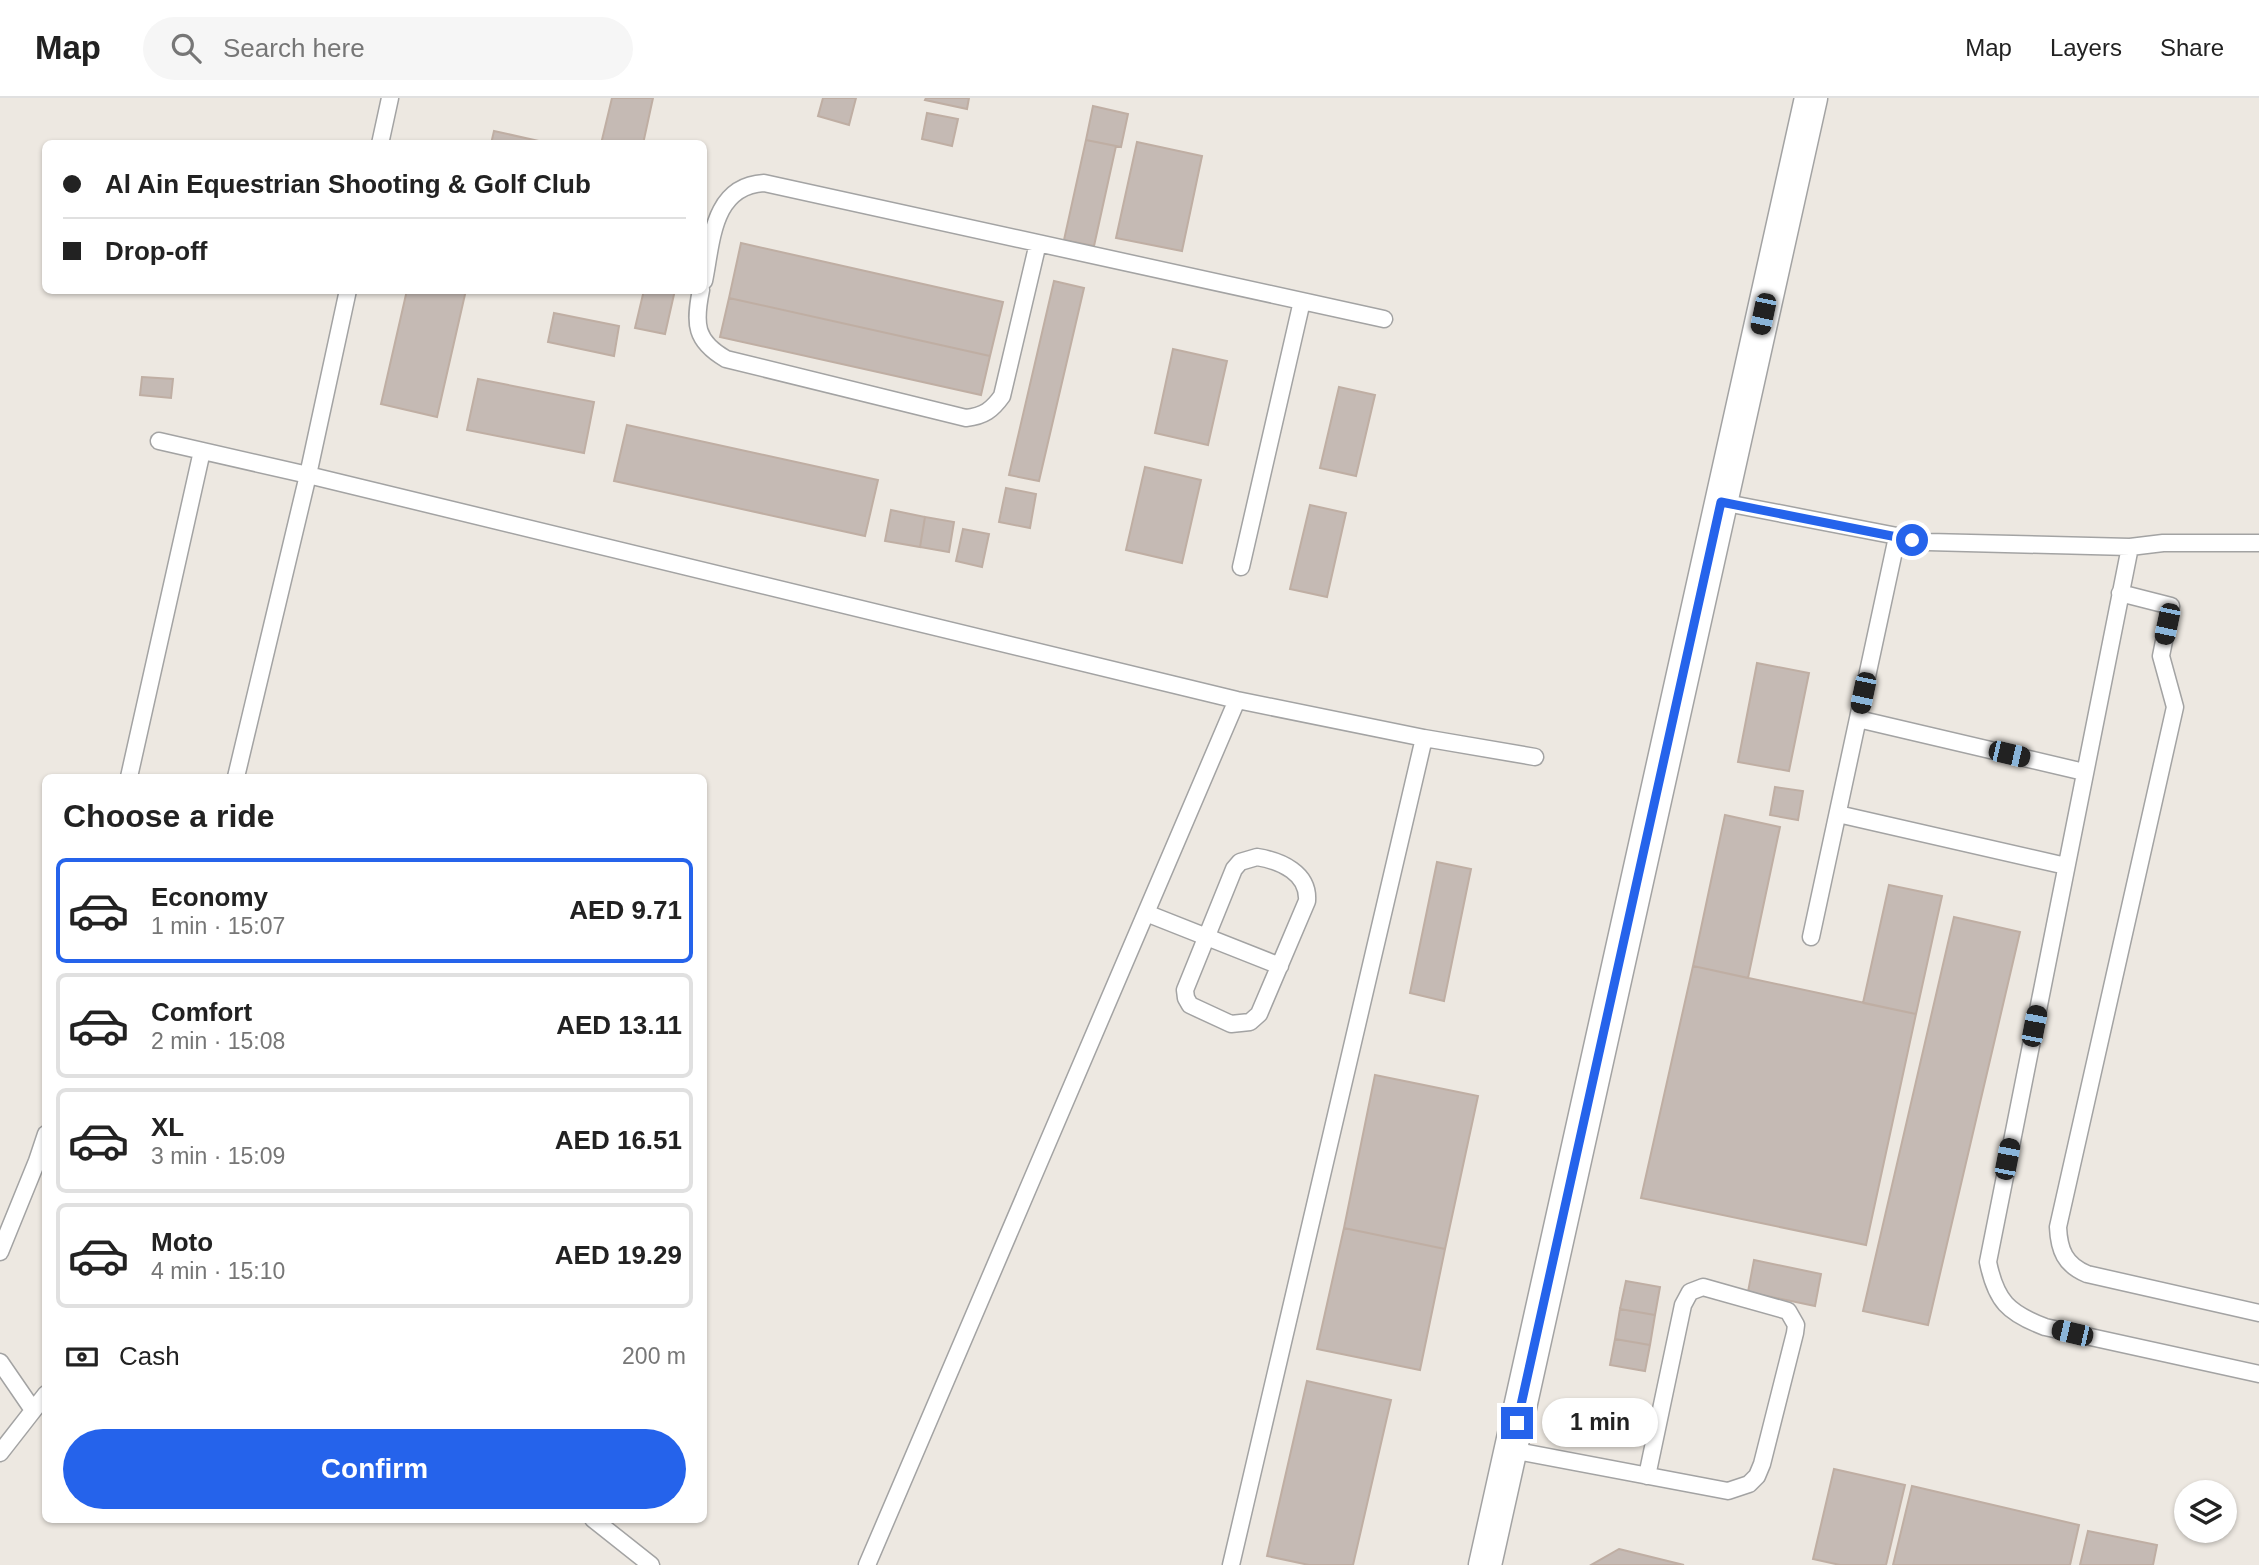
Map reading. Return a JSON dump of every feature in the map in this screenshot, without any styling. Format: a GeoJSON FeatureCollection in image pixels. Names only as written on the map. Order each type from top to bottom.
{"type":"FeatureCollection","features":[{"type":"Feature","properties":{"kind":"street"},"geometry":{"type":"LineString","coordinates":[[1485,1565],[1811,98]]}},
{"type":"Feature","properties":{"kind":"lane"},"geometry":{"type":"LineString","coordinates":[[381,140],[390,98]]}},
{"type":"Feature","properties":{"kind":"lane"},"geometry":{"type":"LineString","coordinates":[[707,248],[709,226],[731,195],[743,187],[764,183],[1384,320]]}},
{"type":"Feature","properties":{"kind":"lane"},"geometry":{"type":"LineString","coordinates":[[700,294],[696,316],[698,329],[703,341],[713,352],[726,359],[966,418],[977,417],[987,414],[1002,396],[1038,243]]}},
{"type":"Feature","properties":{"kind":"lane"},"geometry":{"type":"LineString","coordinates":[[237,774],[308,475],[347,294]]}},
{"type":"Feature","properties":{"kind":"lane"},"geometry":{"type":"LineString","coordinates":[[1241,567],[1302,301]]}},
{"type":"Feature","properties":{"kind":"lane"},"geometry":{"type":"LineString","coordinates":[[159,442],[308,475],[1237,700],[1424,738],[1535,757]]}},
{"type":"Feature","properties":{"kind":"lane"},"geometry":{"type":"LineString","coordinates":[[130,774],[202,451]]}},
{"type":"Feature","properties":{"kind":"lane"},"geometry":{"type":"LineString","coordinates":[[1721,502],[1928,542],[2130,547],[2150,544],[2259,543]]}},
{"type":"Feature","properties":{"kind":"lane"},"geometry":{"type":"LineString","coordinates":[[1811,937],[1897,537]]}},
{"type":"Feature","properties":{"kind":"lane"},"geometry":{"type":"LineString","coordinates":[[2130,547],[1988,1262],[1993,1284],[2005,1304],[2023,1319],[2045,1327],[2259,1374]]}},
{"type":"Feature","properties":{"kind":"lane"},"geometry":{"type":"LineString","coordinates":[[2120,593],[2171,606],[2161,656],[2172,688],[2175,707],[2058,1227],[2058,1240],[2067,1261],[2075,1269],[2087,1274],[2259,1313]]}},
{"type":"Feature","properties":{"kind":"lane"},"geometry":{"type":"LineString","coordinates":[[867,1565],[1237,700]]}},
{"type":"Feature","properties":{"kind":"lane"},"geometry":{"type":"LineString","coordinates":[[1858,719],[2084,772]]}},
{"type":"Feature","properties":{"kind":"lane"},"geometry":{"type":"LineString","coordinates":[[1231,1565],[1424,738]]}},
{"type":"Feature","properties":{"kind":"lane"},"geometry":{"type":"LineString","coordinates":[[1838,814],[2066,866]]}},
{"type":"Feature","properties":{"kind":"lane"},"geometry":{"type":"LineString","coordinates":[[1249,858],[1264,858],[1295,871],[1304,881],[1307,901],[1259,1014],[1250,1022],[1231,1024],[1198,1010],[1186,998],[1187,982],[1206,937],[1234,869],[1249,858]]}},
{"type":"Feature","properties":{"kind":"lane"},"geometry":{"type":"LineString","coordinates":[[1146,914],[1280,966]]}},
{"type":"Feature","properties":{"kind":"lane"},"geometry":{"type":"LineString","coordinates":[[0,1252],[42,1145]]}},
{"type":"Feature","properties":{"kind":"lane"},"geometry":{"type":"LineString","coordinates":[[1511,1450],[1647,1476],[1728,1491],[1749,1484],[1757,1476],[1762,1464],[1795,1333],[1793,1317],[1788,1311],[1703,1287],[1690,1292],[1683,1305],[1647,1476]]}},
{"type":"Feature","properties":{"kind":"lane"},"geometry":{"type":"LineString","coordinates":[[0,1362],[33,1410]]}},
{"type":"Feature","properties":{"kind":"lane"},"geometry":{"type":"LineString","coordinates":[[0,1453],[42,1399]]}},
{"type":"Feature","properties":{"kind":"lane"},"geometry":{"type":"LineString","coordinates":[[598,1523],[651,1565]]}},
{"type":"Feature","properties":{"kind":"building"},"geometry":{"type":"Polygon","coordinates":[[[612,98],[653,98],[644,140],[602,140],[612,98]]]}},
{"type":"Feature","properties":{"kind":"building"},"geometry":{"type":"Polygon","coordinates":[[[823,98],[856,98],[849,125],[818,116],[823,98]]]}},
{"type":"Feature","properties":{"kind":"building"},"geometry":{"type":"Polygon","coordinates":[[[969,98],[967,109],[925,100],[969,98]]]}},
{"type":"Feature","properties":{"kind":"building"},"geometry":{"type":"Polygon","coordinates":[[[1093,106],[1128,114],[1121,147],[1086,140],[1093,106]]]}},
{"type":"Feature","properties":{"kind":"building"},"geometry":{"type":"Polygon","coordinates":[[[927,113],[958,119],[952,146],[922,139],[927,113]]]}},
{"type":"Feature","properties":{"kind":"building"},"geometry":{"type":"Polygon","coordinates":[[[494,131],[534,140],[492,140],[494,131]]]}},
{"type":"Feature","properties":{"kind":"building"},"geometry":{"type":"Polygon","coordinates":[[[1086,140],[1116,146],[1094,246],[1064,240],[1086,140]]]}},
{"type":"Feature","properties":{"kind":"building"},"geometry":{"type":"Polygon","coordinates":[[[1137,142],[1202,156],[1182,251],[1116,238],[1137,142]]]}},
{"type":"Feature","properties":{"kind":"building"},"geometry":{"type":"Polygon","coordinates":[[[741,243],[1003,302],[990,356],[729,298],[741,243]]]}},
{"type":"Feature","properties":{"kind":"building"},"geometry":{"type":"Polygon","coordinates":[[[1054,281],[1084,288],[1039,481],[1009,475],[1054,281]]]}},
{"type":"Feature","properties":{"kind":"building"},"geometry":{"type":"Polygon","coordinates":[[[406,294],[465,294],[437,417],[381,404],[406,294]]]}},
{"type":"Feature","properties":{"kind":"building"},"geometry":{"type":"Polygon","coordinates":[[[643,294],[674,294],[665,334],[635,328],[643,294]]]}},
{"type":"Feature","properties":{"kind":"building"},"geometry":{"type":"Polygon","coordinates":[[[729,298],[990,356],[981,395],[720,337],[729,298]]]}},
{"type":"Feature","properties":{"kind":"building"},"geometry":{"type":"Polygon","coordinates":[[[554,313],[619,326],[614,356],[548,342],[554,313]]]}},
{"type":"Feature","properties":{"kind":"building"},"geometry":{"type":"Polygon","coordinates":[[[1173,349],[1227,361],[1208,445],[1155,433],[1173,349]]]}},
{"type":"Feature","properties":{"kind":"building"},"geometry":{"type":"Polygon","coordinates":[[[142,377],[173,379],[171,398],[140,395],[142,377]]]}},
{"type":"Feature","properties":{"kind":"building"},"geometry":{"type":"Polygon","coordinates":[[[478,379],[594,402],[584,453],[467,430],[478,379]]]}},
{"type":"Feature","properties":{"kind":"building"},"geometry":{"type":"Polygon","coordinates":[[[1339,387],[1375,395],[1356,476],[1320,468],[1339,387]]]}},
{"type":"Feature","properties":{"kind":"building"},"geometry":{"type":"Polygon","coordinates":[[[627,425],[878,480],[865,536],[614,481],[627,425]]]}},
{"type":"Feature","properties":{"kind":"building"},"geometry":{"type":"Polygon","coordinates":[[[1145,467],[1201,480],[1182,563],[1126,550],[1145,467]]]}},
{"type":"Feature","properties":{"kind":"building"},"geometry":{"type":"Polygon","coordinates":[[[1006,488],[1036,494],[1030,528],[999,522],[1006,488]]]}},
{"type":"Feature","properties":{"kind":"building"},"geometry":{"type":"Polygon","coordinates":[[[1310,505],[1346,513],[1327,597],[1290,589],[1310,505]]]}},
{"type":"Feature","properties":{"kind":"building"},"geometry":{"type":"Polygon","coordinates":[[[891,510],[925,517],[920,547],[885,541],[891,510]]]}},
{"type":"Feature","properties":{"kind":"building"},"geometry":{"type":"Polygon","coordinates":[[[925,517],[954,522],[949,552],[920,547],[925,517]]]}},
{"type":"Feature","properties":{"kind":"building"},"geometry":{"type":"Polygon","coordinates":[[[963,529],[989,534],[982,567],[956,561],[963,529]]]}},
{"type":"Feature","properties":{"kind":"building"},"geometry":{"type":"Polygon","coordinates":[[[1757,663],[1809,673],[1789,771],[1738,762],[1757,663]]]}},
{"type":"Feature","properties":{"kind":"building"},"geometry":{"type":"Polygon","coordinates":[[[1775,787],[1803,791],[1798,820],[1770,815],[1775,787]]]}},
{"type":"Feature","properties":{"kind":"building"},"geometry":{"type":"Polygon","coordinates":[[[1725,815],[1780,827],[1748,978],[1693,966],[1725,815]]]}},
{"type":"Feature","properties":{"kind":"building"},"geometry":{"type":"Polygon","coordinates":[[[1437,862],[1471,869],[1444,1001],[1410,993],[1437,862]]]}},
{"type":"Feature","properties":{"kind":"building"},"geometry":{"type":"Polygon","coordinates":[[[1889,885],[1942,896],[1916,1014],[1863,1003],[1889,885]]]}},
{"type":"Feature","properties":{"kind":"building"},"geometry":{"type":"Polygon","coordinates":[[[1954,917],[2020,932],[1928,1325],[1863,1311],[1954,917]]]}},
{"type":"Feature","properties":{"kind":"building"},"geometry":{"type":"Polygon","coordinates":[[[1693,966],[1916,1014],[1866,1245],[1641,1198],[1693,966]]]}},
{"type":"Feature","properties":{"kind":"building"},"geometry":{"type":"Polygon","coordinates":[[[1375,1075],[1478,1096],[1445,1249],[1344,1228],[1375,1075]]]}},
{"type":"Feature","properties":{"kind":"building"},"geometry":{"type":"Polygon","coordinates":[[[1344,1228],[1445,1249],[1420,1370],[1317,1349],[1344,1228]]]}},
{"type":"Feature","properties":{"kind":"building"},"geometry":{"type":"Polygon","coordinates":[[[1754,1260],[1821,1274],[1815,1306],[1748,1292],[1754,1260]]]}},
{"type":"Feature","properties":{"kind":"building"},"geometry":{"type":"Polygon","coordinates":[[[1626,1281],[1660,1287],[1655,1315],[1620,1309],[1626,1281]]]}},
{"type":"Feature","properties":{"kind":"building"},"geometry":{"type":"Polygon","coordinates":[[[1620,1309],[1655,1315],[1650,1345],[1615,1339],[1620,1309]]]}},
{"type":"Feature","properties":{"kind":"building"},"geometry":{"type":"Polygon","coordinates":[[[1615,1339],[1650,1345],[1645,1371],[1610,1365],[1615,1339]]]}},
{"type":"Feature","properties":{"kind":"building"},"geometry":{"type":"Polygon","coordinates":[[[1307,1381],[1391,1400],[1353,1565],[1309,1565],[1267,1556],[1307,1381]]]}},
{"type":"Feature","properties":{"kind":"building"},"geometry":{"type":"Polygon","coordinates":[[[1834,1469],[1905,1485],[1886,1565],[1840,1565],[1813,1559],[1834,1469]]]}},
{"type":"Feature","properties":{"kind":"building"},"geometry":{"type":"Polygon","coordinates":[[[1912,1486],[2079,1525],[2070,1565],[1893,1565],[1912,1486]]]}},
{"type":"Feature","properties":{"kind":"building"},"geometry":{"type":"Polygon","coordinates":[[[2088,1531],[2157,1545],[2153,1565],[2080,1565],[2088,1531]]]}},
{"type":"Feature","properties":{"kind":"building"},"geometry":{"type":"Polygon","coordinates":[[[1619,1549],[1684,1565],[1591,1565],[1619,1549]]]}},
{"type":"Feature","properties":{"kind":"route"},"geometry":{"type":"LineString","coordinates":[[1517,1423],[1721,502],[1912,540]]}}]}
